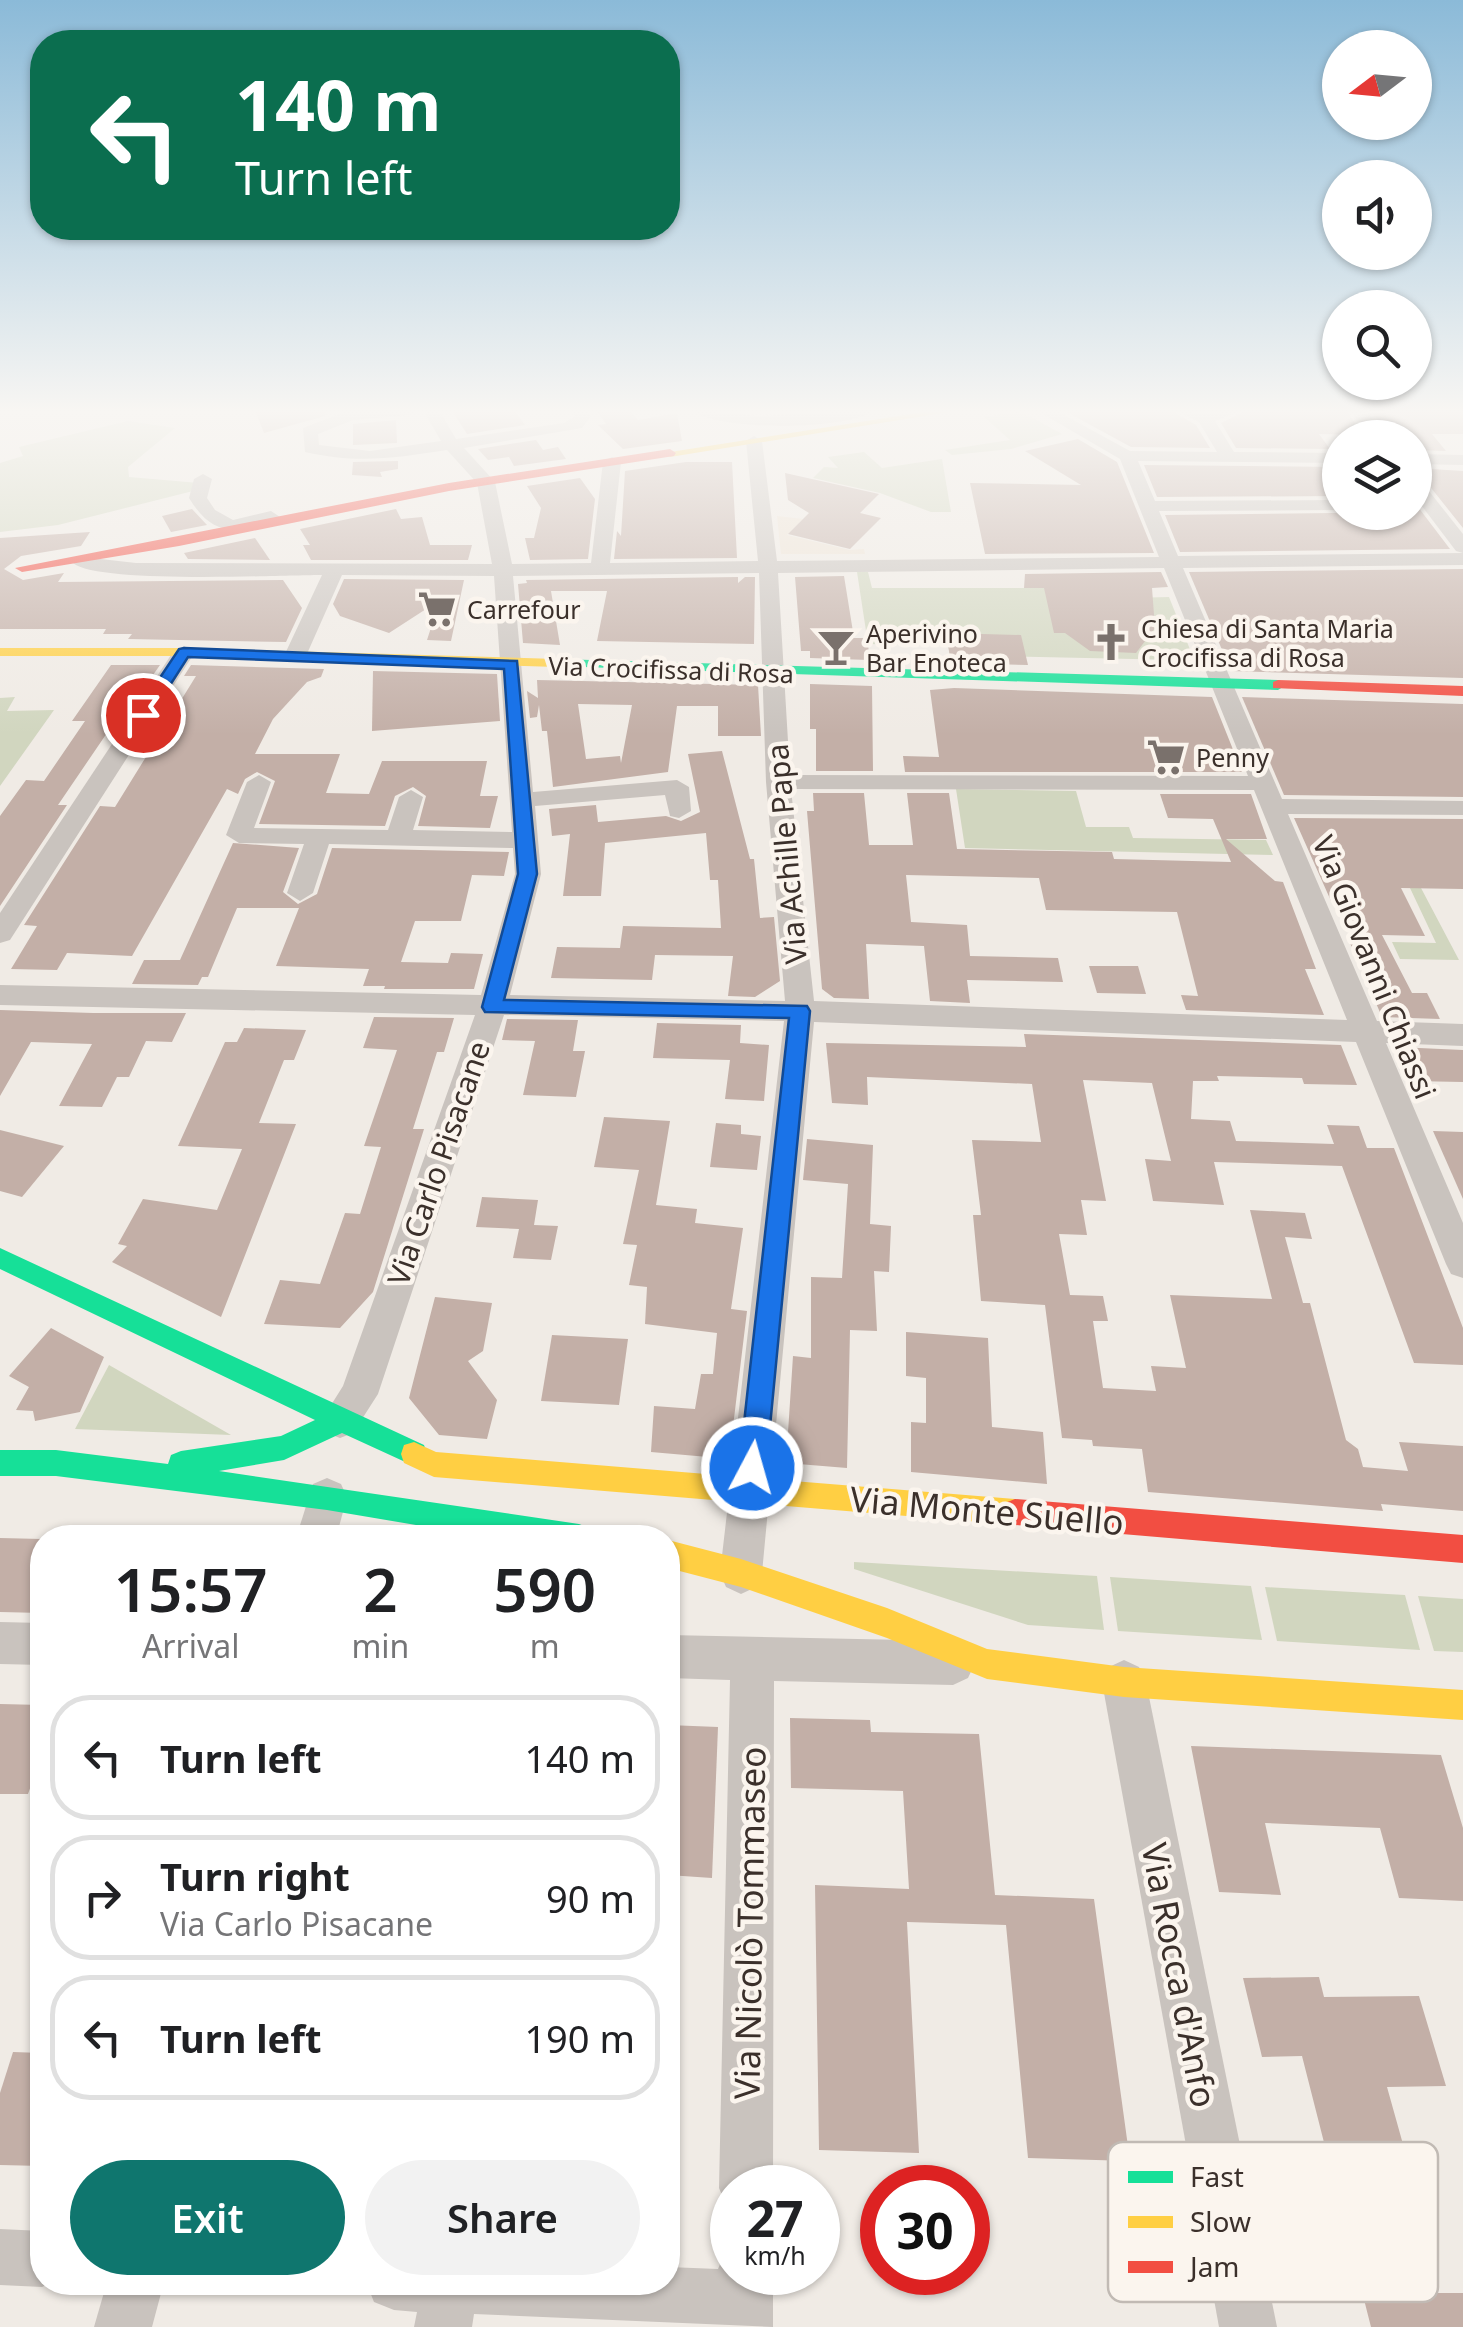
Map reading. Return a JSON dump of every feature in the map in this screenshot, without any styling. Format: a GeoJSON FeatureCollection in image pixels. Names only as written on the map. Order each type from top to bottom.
{"type":"FeatureCollection","features":[{"type":"Feature","properties":{"kind":"street"},"geometry":{"type":"LineString","coordinates":[[216,519],[230,526],[263,519]]}},
{"type":"Feature","properties":{"kind":"street"},"geometry":{"type":"LineString","coordinates":[[11,568],[179,542],[284,519]]}},
{"type":"Feature","properties":{"kind":"street","name":"Via Carlo Pisacane"},"geometry":{"type":"LineString","coordinates":[[340,1422],[359,1394],[492,1007],[528,874],[502,570],[493,519]]}},
{"type":"Feature","properties":{"kind":"street"},"geometry":{"type":"LineString","coordinates":[[600,567],[606,519]]}},
{"type":"Feature","properties":{"kind":"street","name":"Via Achille Papa"},"geometry":{"type":"LineString","coordinates":[[741,1573],[800,1011],[778,782],[763,519]]}},
{"type":"Feature","properties":{"kind":"street","name":"Via Giovanni Chiassi"},"geometry":{"type":"LineString","coordinates":[[1152,519],[1463,1264]]}},
{"type":"Feature","properties":{"kind":"street"},"geometry":{"type":"LineString","coordinates":[[1436,519],[1463,547]]}},
{"type":"Feature","properties":{"kind":"street"},"geometry":{"type":"LineString","coordinates":[[136,561],[179,542]]}},
{"type":"Feature","properties":{"kind":"street"},"geometry":{"type":"LineString","coordinates":[[11,568],[136,561],[335,569],[502,570],[1463,559]]}},
{"type":"Feature","properties":{"kind":"street"},"geometry":{"type":"LineString","coordinates":[[296,656],[335,569]]}},
{"type":"Feature","properties":{"kind":"street","name":"Via Crocifissa di Rosa"},"geometry":{"type":"LineString","coordinates":[[0,652],[184,652],[1463,691]]}},
{"type":"Feature","properties":{"kind":"street"},"geometry":{"type":"LineString","coordinates":[[0,934],[184,652]]}},
{"type":"Feature","properties":{"kind":"street"},"geometry":{"type":"LineString","coordinates":[[259,782],[239,836],[528,840]]}},
{"type":"Feature","properties":{"kind":"street"},"geometry":{"type":"LineString","coordinates":[[778,782],[1268,795]]}},
{"type":"Feature","properties":{"kind":"street"},"geometry":{"type":"LineString","coordinates":[[524,800],[676,788],[679,811]]}},
{"type":"Feature","properties":{"kind":"street","name":"Via Giovanni Chiassi"},"geometry":{"type":"LineString","coordinates":[[1268,795],[1463,808]]}},
{"type":"Feature","properties":{"kind":"street"},"geometry":{"type":"LineString","coordinates":[[398,839],[411,796]]}},
{"type":"Feature","properties":{"kind":"street"},"geometry":{"type":"LineString","coordinates":[[300,893],[318,839]]}},
{"type":"Feature","properties":{"kind":"street"},"geometry":{"type":"LineString","coordinates":[[0,995],[800,1011],[1463,1035]]}},
{"type":"Feature","properties":{"kind":"street","name":"Via Monte Suello"},"geometry":{"type":"LineString","coordinates":[[0,1258],[434,1464],[1463,1549]]}},
{"type":"Feature","properties":{"kind":"street"},"geometry":{"type":"LineString","coordinates":[[116,1472],[271,1453],[305,1442],[340,1422]]}},
{"type":"Feature","properties":{"kind":"street"},"geometry":{"type":"LineString","coordinates":[[0,1462],[32,1461],[116,1472],[341,1488],[380,1505],[501,1525]]}},
{"type":"Feature","properties":{"kind":"street"},"geometry":{"type":"LineString","coordinates":[[389,1471],[434,1464]]}},
{"type":"Feature","properties":{"kind":"street"},"geometry":{"type":"LineString","coordinates":[[322,1525],[341,1488]]}},
{"type":"Feature","properties":{"kind":"street"},"geometry":{"type":"LineString","coordinates":[[680,1557],[741,1573],[988,1664]]}},
{"type":"Feature","properties":{"kind":"street"},"geometry":{"type":"LineString","coordinates":[[0,1643],[30,1644]]}},
{"type":"Feature","properties":{"kind":"street"},"geometry":{"type":"LineString","coordinates":[[680,1657],[988,1664],[1048,1675],[1124,1682],[1463,1705]]}},
{"type":"Feature","properties":{"kind":"street","name":"Via Nicolò Tommaseo"},"geometry":{"type":"LineString","coordinates":[[746,2165],[752,1659]]}},
{"type":"Feature","properties":{"kind":"street","name":"Via Rocca d'Anfo"},"geometry":{"type":"LineString","coordinates":[[1124,1682],[1212,2142]]}},
{"type":"Feature","properties":{"kind":"street"},"geometry":{"type":"LineString","coordinates":[[0,2257],[30,2258]]}},
{"type":"Feature","properties":{"kind":"street"},"geometry":{"type":"LineString","coordinates":[[123,2327],[132,2295]]}},
{"type":"Feature","properties":{"kind":"street"},"geometry":{"type":"LineString","coordinates":[[429,2299],[744,2300]]}},
{"type":"Feature","properties":{"kind":"street","name":"Via Rocca d'Anfo"},"geometry":{"type":"LineString","coordinates":[[1243,2302],[1248,2327]]}},
{"type":"Feature","properties":{"kind":"green space"},"geometry":{"type":"Polygon","coordinates":[[[0,519],[83,519],[58,525],[0,532],[0,519]]]}},
{"type":"Feature","properties":{"kind":"green space"},"geometry":{"type":"Polygon","coordinates":[[[857,572],[868,572],[872,588],[1084,588],[1090,599],[1169,597],[1191,652],[1180,660],[950,655],[948,646],[868,644],[857,572]]]}},
{"type":"Feature","properties":{"kind":"green space"},"geometry":{"type":"Polygon","coordinates":[[[15,697],[7,711],[54,710],[0,786],[0,698],[15,697]]]}},
{"type":"Feature","properties":{"kind":"green space"},"geometry":{"type":"Polygon","coordinates":[[[956,789],[1076,791],[1086,827],[1129,827],[1133,838],[1266,840],[1273,855],[965,848],[956,789]]]}},
{"type":"Feature","properties":{"kind":"green space"},"geometry":{"type":"Polygon","coordinates":[[[1410,888],[1421,888],[1459,960],[1400,959],[1392,942],[1436,943],[1410,888]]]}},
{"type":"Feature","properties":{"kind":"green space"},"geometry":{"type":"Polygon","coordinates":[[[109,1365],[231,1435],[75,1429],[109,1365]]]}},
{"type":"Feature","properties":{"kind":"green space"},"geometry":{"type":"Polygon","coordinates":[[[854,1562],[1097,1576],[1104,1630],[1028,1625],[854,1569],[854,1562]]]}},
{"type":"Feature","properties":{"kind":"green space"},"geometry":{"type":"Polygon","coordinates":[[[1110,1577],[1251,1586],[1262,1640],[1118,1631],[1110,1577]]]}},
{"type":"Feature","properties":{"kind":"green space"},"geometry":{"type":"Polygon","coordinates":[[[1265,1587],[1405,1595],[1420,1650],[1277,1641],[1265,1587]]]}},
{"type":"Feature","properties":{"kind":"green space"},"geometry":{"type":"Polygon","coordinates":[[[1418,1596],[1463,1599],[1463,1652],[1434,1651],[1418,1596]]]}},
{"type":"Feature","properties":{"kind":"shaded area"},"geometry":{"type":"Polygon","coordinates":[[[777,519],[803,519],[787,535],[850,550],[864,549],[865,554],[781,554],[777,519]]]}},
{"type":"Feature","properties":{"kind":"building"},"geometry":{"type":"Polygon","coordinates":[[[163,519],[201,519],[207,525],[171,532],[163,519]]]}},
{"type":"Feature","properties":{"kind":"building"},"geometry":{"type":"Polygon","coordinates":[[[350,519],[422,519],[430,545],[472,545],[468,560],[311,560],[303,545],[310,545],[300,529],[350,519]]]}},
{"type":"Feature","properties":{"kind":"building"},"geometry":{"type":"Polygon","coordinates":[[[539,519],[593,519],[588,559],[530,560],[525,538],[534,538],[539,519]]]}},
{"type":"Feature","properties":{"kind":"building"},"geometry":{"type":"Polygon","coordinates":[[[622,519],[735,519],[737,558],[614,559],[617,531],[621,536],[622,519]]]}},
{"type":"Feature","properties":{"kind":"building"},"geometry":{"type":"Polygon","coordinates":[[[803,519],[880,519],[850,549],[788,534],[803,519]]]}},
{"type":"Feature","properties":{"kind":"building"},"geometry":{"type":"Polygon","coordinates":[[[978,519],[1140,519],[1154,553],[985,554],[978,519]]]}},
{"type":"Feature","properties":{"kind":"building"},"geometry":{"type":"Polygon","coordinates":[[[1166,519],[1322,519],[1322,530],[1432,530],[1432,525],[1450,549],[1180,552],[1166,519]]]}},
{"type":"Feature","properties":{"kind":"building"},"geometry":{"type":"Polygon","coordinates":[[[90,532],[81,546],[21,556],[4,569],[23,580],[64,573],[58,582],[283,580],[302,608],[286,642],[128,639],[132,634],[103,634],[106,629],[0,629],[0,538],[90,532]]]}},
{"type":"Feature","properties":{"kind":"building"},"geometry":{"type":"Polygon","coordinates":[[[255,538],[270,560],[188,559],[184,553],[255,538]]]}},
{"type":"Feature","properties":{"kind":"building"},"geometry":{"type":"Polygon","coordinates":[[[1463,569],[1463,678],[1231,671],[1189,572],[1463,569]]]}},
{"type":"Feature","properties":{"kind":"building"},"geometry":{"type":"Polygon","coordinates":[[[1161,572],[1168,587],[1152,588],[1155,628],[1136,653],[1090,651],[1065,633],[1054,633],[1044,588],[1024,588],[1025,574],[1161,572]]]}},
{"type":"Feature","properties":{"kind":"building"},"geometry":{"type":"Polygon","coordinates":[[[844,576],[854,638],[868,638],[869,660],[810,658],[810,651],[801,651],[795,577],[844,576]]]}},
{"type":"Feature","properties":{"kind":"building"},"geometry":{"type":"Polygon","coordinates":[[[738,577],[738,583],[745,577],[755,577],[754,644],[597,641],[607,591],[551,591],[560,645],[523,643],[518,584],[527,583],[526,580],[738,577]]]}},
{"type":"Feature","properties":{"kind":"building"},"geometry":{"type":"Polygon","coordinates":[[[344,579],[464,580],[451,641],[427,640],[440,600],[389,633],[340,616],[333,604],[344,579]]]}},
{"type":"Feature","properties":{"kind":"building"},"geometry":{"type":"Polygon","coordinates":[[[946,633],[1021,635],[1028,665],[951,663],[946,633]]]}},
{"type":"Feature","properties":{"kind":"building"},"geometry":{"type":"Polygon","coordinates":[[[111,665],[160,665],[143,680],[58,805],[67,805],[0,906],[0,816],[26,780],[44,781],[85,721],[72,721],[111,665]]]}},
{"type":"Feature","properties":{"kind":"building"},"geometry":{"type":"Polygon","coordinates":[[[191,665],[324,669],[321,677],[307,682],[273,719],[255,754],[340,754],[326,793],[369,794],[382,761],[487,761],[480,796],[498,796],[490,828],[418,826],[426,796],[413,787],[395,796],[385,826],[259,824],[275,781],[257,772],[245,779],[238,794],[227,789],[132,956],[67,953],[57,970],[11,969],[37,926],[24,925],[100,806],[115,807],[196,676],[184,676],[191,665]]]}},
{"type":"Feature","properties":{"kind":"building"},"geometry":{"type":"Polygon","coordinates":[[[373,671],[497,674],[500,721],[372,731],[373,671]]]}},
{"type":"Feature","properties":{"kind":"building"},"geometry":{"type":"Polygon","coordinates":[[[537,680],[758,685],[761,736],[718,736],[718,706],[677,706],[668,772],[553,787],[547,731],[542,731],[539,705],[537,717],[530,718],[527,691],[538,698],[537,680]],[[578,704],[586,759],[620,756],[621,763],[632,705],[578,704]]]}},
{"type":"Feature","properties":{"kind":"building"},"geometry":{"type":"Polygon","coordinates":[[[810,684],[872,686],[873,771],[816,771],[816,729],[810,729],[810,684]]]}},
{"type":"Feature","properties":{"kind":"building"},"geometry":{"type":"Polygon","coordinates":[[[930,690],[1212,697],[1242,772],[905,772],[903,756],[939,757],[930,690]]]}},
{"type":"Feature","properties":{"kind":"building"},"geometry":{"type":"Polygon","coordinates":[[[1242,697],[1463,704],[1463,797],[1284,795],[1242,697]]]}},
{"type":"Feature","properties":{"kind":"building"},"geometry":{"type":"Polygon","coordinates":[[[722,751],[750,859],[754,859],[760,918],[774,917],[780,981],[755,997],[728,996],[733,956],[655,955],[652,980],[551,978],[557,947],[620,948],[623,926],[721,928],[718,880],[710,880],[706,833],[605,843],[601,896],[563,896],[570,834],[552,836],[549,809],[596,805],[598,822],[666,816],[681,821],[700,812],[688,754],[722,751]]]}},
{"type":"Feature","properties":{"kind":"building"},"geometry":{"type":"Polygon","coordinates":[[[813,793],[864,793],[869,845],[913,845],[907,793],[949,793],[957,849],[1112,852],[1114,859],[1231,862],[1213,819],[1168,818],[1160,794],[1251,794],[1267,839],[1226,839],[1275,881],[1283,882],[1316,969],[1305,969],[1324,1015],[1186,1010],[1181,995],[1198,996],[1177,912],[1046,910],[1039,878],[906,875],[911,922],[967,925],[970,956],[1058,958],[1063,982],[967,980],[970,1003],[930,1001],[924,946],[866,944],[869,999],[834,998],[822,989],[807,811],[814,811],[813,793]]]}},
{"type":"Feature","properties":{"kind":"building"},"geometry":{"type":"Polygon","coordinates":[[[1294,818],[1463,819],[1463,889],[1401,888],[1425,936],[1382,935],[1412,993],[1427,993],[1440,1019],[1382,1017],[1347,936],[1355,929],[1345,907],[1331,901],[1294,818]]]}},
{"type":"Feature","properties":{"kind":"building"},"geometry":{"type":"Polygon","coordinates":[[[233,843],[299,848],[283,892],[298,904],[317,894],[332,848],[509,852],[504,876],[472,875],[461,921],[415,921],[401,962],[448,963],[451,953],[483,954],[474,989],[384,989],[385,986],[363,986],[369,969],[276,966],[299,908],[237,908],[208,977],[202,977],[198,985],[132,984],[144,960],[180,960],[233,843]]]}},
{"type":"Feature","properties":{"kind":"building"},"geometry":{"type":"Polygon","coordinates":[[[1089,966],[1138,966],[1146,994],[1097,993],[1089,966]]]}},
{"type":"Feature","properties":{"kind":"building"},"geometry":{"type":"Polygon","coordinates":[[[0,1010],[186,1013],[172,1042],[146,1041],[129,1077],[117,1077],[102,1107],[59,1106],[92,1044],[31,1042],[0,1096],[0,1010]]]}},
{"type":"Feature","properties":{"kind":"building"},"geometry":{"type":"Polygon","coordinates":[[[374,1017],[454,1018],[444,1052],[437,1052],[413,1129],[424,1129],[373,1292],[340,1328],[264,1324],[280,1280],[320,1284],[345,1213],[360,1214],[381,1147],[364,1146],[397,1050],[363,1048],[374,1017]]]}},
{"type":"Feature","properties":{"kind":"building"},"geometry":{"type":"Polygon","coordinates":[[[507,1019],[578,1020],[573,1051],[585,1051],[576,1097],[523,1095],[535,1041],[502,1040],[507,1019]]]}},
{"type":"Feature","properties":{"kind":"building"},"geometry":{"type":"Polygon","coordinates":[[[657,1023],[741,1025],[740,1043],[769,1045],[764,1101],[725,1099],[730,1060],[653,1058],[657,1023]]]}},
{"type":"Feature","properties":{"kind":"building"},"geometry":{"type":"Polygon","coordinates":[[[244,1028],[306,1030],[294,1060],[284,1060],[259,1123],[296,1124],[221,1317],[112,1262],[127,1246],[118,1244],[143,1199],[217,1210],[242,1149],[178,1146],[225,1042],[237,1042],[244,1028]]]}},
{"type":"Feature","properties":{"kind":"building"},"geometry":{"type":"Polygon","coordinates":[[[1024,1034],[1341,1045],[1357,1085],[1304,1084],[1302,1078],[1217,1076],[1219,1081],[1193,1081],[1191,1119],[1230,1121],[1236,1141],[1334,1144],[1327,1125],[1359,1126],[1367,1148],[1394,1148],[1463,1328],[1463,1365],[1414,1363],[1342,1166],[1214,1162],[1224,1205],[1153,1201],[1145,1159],[1171,1161],[1152,1083],[1083,1080],[1106,1201],[1081,1200],[1087,1235],[1059,1234],[1070,1295],[1103,1296],[1108,1321],[1093,1321],[1103,1388],[1156,1391],[1151,1366],[1186,1368],[1170,1295],[1272,1299],[1250,1210],[1305,1213],[1312,1239],[1285,1237],[1303,1303],[1310,1303],[1346,1440],[1358,1449],[1363,1467],[1408,1471],[1399,1442],[1463,1446],[1463,1511],[1381,1504],[1383,1511],[1148,1492],[1142,1449],[1093,1446],[1092,1440],[1062,1438],[1045,1305],[981,1301],[973,1215],[981,1215],[972,1140],[1041,1142],[1032,1084],[867,1077],[868,1105],[832,1103],[826,1043],[1026,1047],[1024,1034]]]}},
{"type":"Feature","properties":{"kind":"building"},"geometry":{"type":"Polygon","coordinates":[[[1397,1047],[1463,1050],[1463,1082],[1411,1081],[1397,1047]]]}},
{"type":"Feature","properties":{"kind":"building"},"geometry":{"type":"Polygon","coordinates":[[[604,1117],[670,1121],[656,1205],[697,1209],[695,1223],[743,1228],[731,1309],[747,1311],[732,1435],[721,1441],[708,1457],[651,1452],[654,1406],[695,1409],[701,1374],[713,1374],[717,1333],[645,1324],[647,1287],[629,1285],[637,1245],[623,1244],[639,1170],[594,1167],[604,1117]]]}},
{"type":"Feature","properties":{"kind":"building"},"geometry":{"type":"Polygon","coordinates":[[[716,1123],[741,1125],[741,1134],[761,1136],[757,1170],[710,1167],[716,1123]]]}},
{"type":"Feature","properties":{"kind":"building"},"geometry":{"type":"Polygon","coordinates":[[[0,1130],[64,1146],[22,1197],[0,1191],[0,1130]]]}},
{"type":"Feature","properties":{"kind":"building"},"geometry":{"type":"Polygon","coordinates":[[[1433,1131],[1463,1132],[1463,1199],[1433,1131]]]}},
{"type":"Feature","properties":{"kind":"building"},"geometry":{"type":"Polygon","coordinates":[[[807,1139],[873,1145],[870,1224],[891,1226],[889,1272],[874,1271],[877,1331],[850,1330],[847,1468],[786,1463],[793,1356],[811,1358],[811,1277],[842,1278],[848,1184],[803,1180],[807,1139]]]}},
{"type":"Feature","properties":{"kind":"building"},"geometry":{"type":"Polygon","coordinates":[[[482,1197],[538,1200],[534,1225],[558,1226],[551,1260],[513,1258],[519,1229],[476,1227],[482,1197]]]}},
{"type":"Feature","properties":{"kind":"building"},"geometry":{"type":"Polygon","coordinates":[[[435,1297],[492,1303],[483,1351],[468,1361],[497,1400],[487,1439],[439,1435],[409,1398],[435,1297]]]}},
{"type":"Feature","properties":{"kind":"building"},"geometry":{"type":"Polygon","coordinates":[[[51,1328],[104,1357],[80,1412],[35,1421],[33,1411],[16,1410],[29,1387],[9,1376],[51,1328]]]}},
{"type":"Feature","properties":{"kind":"building"},"geometry":{"type":"Polygon","coordinates":[[[906,1332],[988,1338],[992,1427],[1043,1432],[1047,1484],[911,1472],[911,1422],[926,1423],[926,1378],[906,1376],[906,1332]]]}},
{"type":"Feature","properties":{"kind":"building"},"geometry":{"type":"Polygon","coordinates":[[[552,1335],[628,1339],[619,1405],[541,1401],[552,1335]]]}},
{"type":"Feature","properties":{"kind":"building"},"geometry":{"type":"Polygon","coordinates":[[[0,1538],[30,1539],[30,1613],[0,1612],[0,1538]]]}},
{"type":"Feature","properties":{"kind":"building"},"geometry":{"type":"Polygon","coordinates":[[[0,1704],[30,1705],[30,1788],[28,1794],[0,1794],[0,1704]]]}},
{"type":"Feature","properties":{"kind":"building"},"geometry":{"type":"Polygon","coordinates":[[[790,1718],[870,1720],[871,1732],[979,1734],[995,1895],[1094,1899],[1127,2142],[1108,2142],[1108,2160],[1028,2158],[1006,1925],[907,1922],[919,2153],[819,2150],[815,1885],[909,1889],[903,1791],[791,1788],[790,1718]]]}},
{"type":"Feature","properties":{"kind":"building"},"geometry":{"type":"Polygon","coordinates":[[[680,1725],[718,1727],[712,1878],[680,1876],[680,1725]]]}},
{"type":"Feature","properties":{"kind":"building"},"geometry":{"type":"Polygon","coordinates":[[[1191,1746],[1441,1755],[1463,1828],[1463,1901],[1399,1898],[1380,1828],[1265,1823],[1281,1895],[1219,1892],[1191,1746]]]}},
{"type":"Feature","properties":{"kind":"building"},"geometry":{"type":"Polygon","coordinates":[[[1319,1977],[1324,1997],[1419,1996],[1446,2086],[1387,2087],[1402,2142],[1324,2142],[1302,2056],[1262,2057],[1243,1978],[1319,1977]]]}},
{"type":"Feature","properties":{"kind":"building"},"geometry":{"type":"Polygon","coordinates":[[[13,2052],[30,2053],[30,2166],[0,2165],[0,2093],[13,2052]]]}},
{"type":"Feature","properties":{"kind":"building"},"geometry":{"type":"Polygon","coordinates":[[[1438,2293],[1463,2293],[1463,2327],[1371,2327],[1365,2302],[1438,2302],[1438,2293]]]}},
{"type":"Feature","properties":{"kind":"traffic: fast"},"geometry":{"type":"LineString","coordinates":[[557,663],[1278,685]]}},
{"type":"Feature","properties":{"kind":"traffic: fast"},"geometry":{"type":"LineString","coordinates":[[0,1258],[414,1454]]}},
{"type":"Feature","properties":{"kind":"traffic: fast"},"geometry":{"type":"LineString","coordinates":[[181,1464],[284,1448],[340,1421]]}},
{"type":"Feature","properties":{"kind":"traffic: fast"},"geometry":{"type":"LineString","coordinates":[[0,1463],[56,1463],[327,1497],[499,1525]]}},
{"type":"Feature","properties":{"kind":"traffic: slow"},"geometry":{"type":"LineString","coordinates":[[0,652],[184,652],[557,663]]}},
{"type":"Feature","properties":{"kind":"traffic: slow"},"geometry":{"type":"LineString","coordinates":[[414,1454],[434,1464],[1015,1512]]}},
{"type":"Feature","properties":{"kind":"traffic: slow"},"geometry":{"type":"LineString","coordinates":[[680,1557],[741,1573],[887,1623],[987,1664],[1124,1682],[1463,1705]]}},
{"type":"Feature","properties":{"kind":"traffic: jam"},"geometry":{"type":"LineString","coordinates":[[22,568],[294,519]]}},
{"type":"Feature","properties":{"kind":"traffic: jam"},"geometry":{"type":"LineString","coordinates":[[1278,685],[1463,691]]}},
{"type":"Feature","properties":{"kind":"traffic: jam"},"geometry":{"type":"LineString","coordinates":[[1015,1512],[1463,1549]]}},
{"type":"Feature","properties":{"kind":"place","name":"Carrefour"},"geometry":{"type":"Point","coordinates":[437,609]}},
{"type":"Feature","properties":{"kind":"place","name":"Chiesa di Santa Maria Crocifissa di Rosa"},"geometry":{"type":"Point","coordinates":[1111,642]}},
{"type":"Feature","properties":{"kind":"place","name":"Aperivino Bar Enoteca"},"geometry":{"type":"Point","coordinates":[836,647]}},
{"type":"Feature","properties":{"kind":"place","name":"Penny"},"geometry":{"type":"Point","coordinates":[1166,757]}},
{"type":"Feature","properties":{"kind":"route"},"geometry":{"type":"LineString","coordinates":[[143,715],[184,652],[511,664],[528,874],[492,1007],[800,1011],[752,1468]]}}]}
